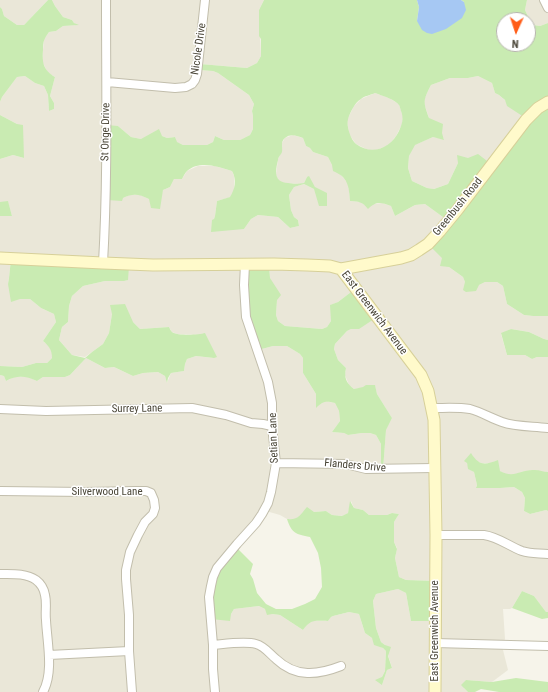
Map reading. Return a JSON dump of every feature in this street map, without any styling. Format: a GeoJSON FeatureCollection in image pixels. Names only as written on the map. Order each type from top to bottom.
{"type":"FeatureCollection","features":[{"type":"Feature","properties":{"kind":"street","name":"St Onge Drive"},"geometry":{"type":"LineString","coordinates":[[103,263],[106,211],[106,0]]}},
{"type":"Feature","properties":{"kind":"street","name":"Nicole Drive"},"geometry":{"type":"LineString","coordinates":[[107,82],[174,88],[186,87],[192,84],[197,74],[205,0]]}},
{"type":"Feature","properties":{"kind":"street"},"geometry":{"type":"LineString","coordinates":[[544,0],[548,8]]}},
{"type":"Feature","properties":{"kind":"street","name":"Greenbush Road"},"geometry":{"type":"LineString","coordinates":[[341,269],[401,258],[411,255],[428,244],[458,209],[526,120],[538,108],[548,102]]}},
{"type":"Feature","properties":{"kind":"street","name":"East Greenwich Avenue"},"geometry":{"type":"LineString","coordinates":[[0,258],[103,263],[322,265],[341,269],[421,374],[428,391],[432,408],[434,420],[436,535],[435,692]]}},
{"type":"Feature","properties":{"kind":"street","name":"Setian Lane"},"geometry":{"type":"LineString","coordinates":[[215,692],[209,597],[210,586],[217,568],[256,523],[268,503],[276,463],[272,426],[272,403],[268,382],[246,317],[244,284],[245,264]]}},
{"type":"Feature","properties":{"kind":"street","name":"Surrey Lane"},"geometry":{"type":"LineString","coordinates":[[0,409],[46,411],[192,408],[226,415],[251,423],[272,426]]}},
{"type":"Feature","properties":{"kind":"street"},"geometry":{"type":"LineString","coordinates":[[432,408],[462,408],[479,412],[509,424],[548,428]]}},
{"type":"Feature","properties":{"kind":"street","name":"Flanders Drive"},"geometry":{"type":"LineString","coordinates":[[276,463],[346,464],[366,469],[434,468]]}},
{"type":"Feature","properties":{"kind":"street","name":"Silverwood Lane"},"geometry":{"type":"LineString","coordinates":[[0,491],[146,491],[151,493],[155,508],[153,514],[145,522],[138,535],[130,552],[127,566],[126,579],[132,692]]}},
{"type":"Feature","properties":{"kind":"street"},"geometry":{"type":"LineString","coordinates":[[436,535],[491,536],[524,551],[548,554]]}},
{"type":"Feature","properties":{"kind":"street"},"geometry":{"type":"LineString","coordinates":[[0,574],[22,574],[30,576],[41,586],[45,595],[49,655],[48,679],[43,692]]}},
{"type":"Feature","properties":{"kind":"street"},"geometry":{"type":"LineString","coordinates":[[213,645],[246,643],[255,644],[263,647],[284,665],[302,673],[328,671],[341,666]]}},
{"type":"Feature","properties":{"kind":"street"},"geometry":{"type":"LineString","coordinates":[[435,643],[548,646]]}},
{"type":"Feature","properties":{"kind":"street"},"geometry":{"type":"LineString","coordinates":[[49,655],[129,650]]}},
{"type":"Feature","properties":{"kind":"shaded area"},"geometry":{"type":"Polygon","coordinates":[[[0,0],[48,0],[24,25],[17,25],[4,16],[0,7],[0,0]]]}},
{"type":"Feature","properties":{"kind":"shaded area"},"geometry":{"type":"Polygon","coordinates":[[[52,0],[264,0],[259,10],[261,56],[257,63],[247,68],[200,64],[199,70],[218,73],[249,95],[254,104],[252,111],[253,129],[250,135],[240,140],[224,140],[215,136],[213,142],[207,145],[183,145],[176,142],[175,137],[167,138],[162,136],[141,139],[131,137],[118,126],[123,198],[129,195],[141,195],[149,199],[162,193],[163,190],[170,187],[174,179],[182,179],[187,171],[198,166],[215,166],[232,171],[234,176],[234,191],[231,197],[217,201],[214,219],[244,229],[251,219],[258,215],[278,217],[290,228],[299,226],[298,220],[294,217],[291,210],[289,195],[294,187],[304,184],[314,189],[315,187],[307,177],[304,183],[282,183],[278,180],[276,175],[282,143],[285,138],[293,135],[303,138],[306,146],[313,152],[328,157],[332,165],[348,183],[350,201],[361,202],[365,205],[382,203],[391,206],[395,216],[415,205],[425,204],[447,220],[442,258],[449,267],[463,277],[465,282],[479,285],[485,282],[497,282],[503,286],[507,304],[524,315],[548,316],[548,340],[529,332],[511,329],[501,334],[507,355],[525,355],[532,359],[537,357],[548,357],[548,472],[535,470],[521,472],[516,475],[507,475],[491,463],[481,463],[476,461],[467,463],[469,469],[474,472],[477,485],[476,487],[514,487],[522,492],[525,498],[524,511],[530,514],[546,510],[548,511],[548,612],[546,612],[534,596],[522,591],[512,608],[503,609],[505,639],[502,646],[508,670],[492,682],[466,680],[464,688],[468,692],[0,692],[0,375],[4,376],[6,381],[14,377],[29,377],[37,381],[43,377],[65,377],[70,375],[86,358],[105,368],[114,367],[133,376],[143,373],[158,372],[165,376],[167,383],[171,373],[184,371],[187,359],[196,356],[213,358],[200,335],[177,334],[172,332],[169,327],[140,329],[133,322],[112,314],[109,333],[103,344],[85,357],[72,355],[59,340],[62,327],[68,322],[69,306],[72,296],[83,286],[105,281],[127,280],[11,259],[8,284],[20,299],[30,299],[41,308],[54,314],[56,322],[43,341],[49,346],[52,352],[52,358],[47,363],[36,363],[22,367],[0,366],[0,216],[12,216],[8,202],[0,202],[0,159],[13,155],[24,158],[17,124],[0,115],[0,102],[17,77],[25,76],[35,83],[44,86],[48,95],[49,111],[54,109],[54,103],[50,96],[55,77],[48,73],[42,61],[44,39],[49,32],[56,31],[63,26],[77,25],[72,20],[63,17],[52,0]],[[269,265],[258,350],[273,346],[287,346],[300,354],[303,358],[303,373],[316,394],[316,407],[325,401],[335,403],[339,411],[340,421],[332,432],[344,433],[348,435],[370,433],[376,435],[381,444],[381,469],[383,470],[386,429],[392,418],[377,394],[375,386],[354,389],[349,385],[345,375],[346,368],[338,360],[334,349],[335,344],[347,331],[351,329],[359,329],[355,289],[338,302],[331,305],[331,321],[327,327],[322,329],[285,326],[278,321],[276,315],[277,300],[270,278],[269,265]],[[351,501],[348,513],[343,516],[332,515],[326,511],[314,512],[293,520],[266,511],[225,558],[231,614],[234,609],[259,606],[272,614],[280,615],[303,630],[308,623],[313,621],[328,621],[333,616],[349,612],[359,614],[365,633],[386,651],[385,671],[382,677],[382,685],[387,670],[392,668],[385,645],[381,642],[376,628],[373,601],[376,594],[398,589],[406,593],[411,621],[436,581],[406,580],[399,577],[395,558],[397,548],[394,542],[394,522],[399,514],[392,513],[387,515],[369,515],[363,510],[354,508],[351,501]]]}},
{"type":"Feature","properties":{"kind":"shaded area"},"geometry":{"type":"Polygon","coordinates":[[[527,0],[548,0],[548,23],[540,26],[536,25],[536,12],[526,12],[527,0]]]}},
{"type":"Feature","properties":{"kind":"shaded area"},"geometry":{"type":"Polygon","coordinates":[[[478,76],[492,83],[495,93],[527,119],[494,163],[458,163],[448,184],[434,189],[427,188],[412,181],[408,168],[409,156],[414,145],[433,137],[444,139],[429,118],[424,103],[425,97],[431,85],[450,78],[468,78],[478,76]]]}},
{"type":"Feature","properties":{"kind":"shaded area"},"geometry":{"type":"Polygon","coordinates":[[[375,93],[389,98],[399,104],[403,117],[402,124],[396,136],[389,145],[374,151],[368,150],[356,144],[349,134],[347,120],[354,106],[361,99],[375,93]]]}},
{"type":"Feature","properties":{"kind":"green space"},"geometry":{"type":"Polygon","coordinates":[[[48,0],[52,0],[63,17],[72,20],[74,23],[79,25],[63,26],[56,31],[49,32],[44,40],[43,62],[48,72],[55,77],[50,96],[54,103],[54,109],[49,111],[48,95],[44,86],[35,83],[25,76],[17,77],[0,102],[0,7],[4,16],[17,25],[24,25],[48,0]]]}},
{"type":"Feature","properties":{"kind":"green space"},"geometry":{"type":"Polygon","coordinates":[[[264,0],[417,0],[419,7],[417,21],[464,2],[461,0],[527,0],[526,12],[496,12],[496,52],[536,52],[536,25],[540,26],[548,23],[548,316],[524,315],[507,304],[503,286],[497,282],[485,282],[479,285],[476,291],[466,292],[463,290],[465,282],[463,277],[449,267],[440,266],[442,258],[429,245],[447,220],[425,204],[415,205],[395,216],[391,206],[376,203],[368,209],[362,203],[350,201],[349,191],[345,179],[333,171],[328,157],[313,152],[306,146],[303,138],[296,136],[287,136],[283,141],[282,152],[278,159],[276,169],[278,178],[283,182],[300,184],[304,183],[309,176],[315,187],[327,193],[327,206],[319,206],[314,189],[304,184],[294,187],[289,195],[291,210],[294,217],[298,220],[299,226],[290,228],[278,217],[258,215],[251,219],[244,229],[211,232],[212,220],[215,216],[217,201],[230,197],[235,181],[232,171],[209,165],[192,168],[186,172],[182,179],[174,179],[170,187],[163,190],[160,209],[151,208],[149,199],[139,195],[127,196],[123,198],[122,201],[107,200],[107,125],[118,126],[131,137],[141,139],[159,129],[162,136],[167,138],[175,137],[177,142],[183,145],[207,145],[213,142],[215,136],[224,140],[240,140],[250,135],[253,129],[252,111],[254,104],[249,95],[218,73],[199,70],[200,64],[247,68],[257,63],[261,56],[261,39],[259,36],[259,10],[264,0]],[[478,76],[468,78],[450,78],[431,85],[426,95],[425,104],[429,118],[443,124],[442,133],[444,140],[433,137],[415,145],[409,156],[408,168],[412,181],[427,188],[434,189],[448,184],[458,163],[457,155],[468,158],[478,154],[491,164],[527,119],[507,106],[505,100],[495,93],[492,83],[478,76]],[[375,93],[359,100],[351,111],[348,119],[348,125],[349,133],[356,144],[362,148],[375,150],[386,146],[396,137],[402,124],[402,114],[398,104],[387,97],[375,93]]]}},
{"type":"Feature","properties":{"kind":"green space"},"geometry":{"type":"Polygon","coordinates":[[[0,115],[17,124],[23,125],[24,158],[13,155],[0,159],[0,115]]]}},
{"type":"Feature","properties":{"kind":"green space"},"geometry":{"type":"Polygon","coordinates":[[[8,201],[12,216],[0,216],[0,202],[8,201]]]}},
{"type":"Feature","properties":{"kind":"green space"},"geometry":{"type":"Polygon","coordinates":[[[11,259],[129,266],[128,280],[105,281],[83,286],[72,296],[69,306],[68,322],[62,327],[59,340],[72,355],[85,358],[103,344],[109,333],[112,314],[110,305],[125,304],[133,322],[140,329],[169,327],[172,332],[183,335],[205,333],[217,357],[196,356],[187,359],[184,371],[171,373],[167,383],[165,376],[158,372],[143,373],[133,376],[114,367],[105,368],[86,358],[70,375],[65,377],[43,377],[37,381],[25,377],[18,377],[6,381],[4,376],[0,375],[0,366],[22,367],[36,363],[47,363],[52,358],[50,348],[43,341],[56,322],[54,314],[41,308],[30,299],[20,299],[11,302],[8,284],[11,259]]]}},
{"type":"Feature","properties":{"kind":"green space"},"geometry":{"type":"Polygon","coordinates":[[[269,265],[270,278],[281,295],[277,300],[276,315],[278,321],[285,326],[322,329],[327,327],[331,321],[330,305],[338,302],[355,289],[377,317],[359,329],[351,329],[347,331],[335,344],[334,349],[338,360],[346,368],[345,375],[349,385],[354,389],[366,385],[375,385],[377,394],[392,418],[386,430],[383,470],[381,469],[381,444],[376,435],[362,433],[348,435],[344,433],[332,432],[340,421],[339,411],[335,403],[329,402],[325,402],[316,408],[316,394],[303,373],[303,358],[300,354],[287,346],[273,346],[258,350],[247,318],[245,267],[269,265]]]}},
{"type":"Feature","properties":{"kind":"green space"},"geometry":{"type":"Polygon","coordinates":[[[511,329],[529,332],[548,340],[548,357],[537,357],[532,359],[525,355],[507,355],[501,333],[511,329]]]}},
{"type":"Feature","properties":{"kind":"green space"},"geometry":{"type":"Polygon","coordinates":[[[471,453],[477,460],[483,463],[498,460],[500,471],[505,473],[514,474],[530,470],[548,472],[548,511],[546,510],[530,514],[524,511],[525,498],[522,492],[514,487],[476,488],[477,485],[474,472],[468,469],[467,463],[464,461],[471,453]]]}},
{"type":"Feature","properties":{"kind":"green space"},"geometry":{"type":"Polygon","coordinates":[[[350,501],[354,508],[363,510],[369,515],[387,515],[392,513],[399,514],[394,522],[394,542],[397,549],[395,558],[399,577],[406,580],[436,581],[431,621],[411,621],[406,593],[398,589],[376,594],[373,601],[376,628],[381,642],[391,647],[388,656],[392,668],[387,670],[382,685],[375,680],[382,677],[385,671],[386,651],[383,648],[374,645],[372,638],[365,633],[359,614],[349,612],[333,616],[328,621],[314,621],[308,624],[303,630],[280,615],[267,615],[265,609],[259,606],[234,609],[231,614],[230,621],[211,619],[213,578],[236,547],[253,564],[250,574],[257,593],[266,604],[276,609],[292,609],[315,599],[322,587],[321,568],[318,553],[310,537],[295,532],[291,528],[287,519],[297,518],[307,507],[314,512],[326,511],[332,515],[342,516],[348,513],[350,501]]]}},
{"type":"Feature","properties":{"kind":"green space"},"geometry":{"type":"Polygon","coordinates":[[[522,591],[534,596],[546,612],[548,612],[548,618],[542,619],[512,608],[522,591]]]}},
{"type":"Feature","properties":{"kind":"green space"},"geometry":{"type":"Polygon","coordinates":[[[516,678],[548,682],[548,692],[499,692],[481,689],[475,692],[468,692],[461,685],[466,680],[492,682],[516,678]]]}},
{"type":"Feature","properties":{"kind":"water"},"geometry":{"type":"Polygon","coordinates":[[[417,0],[461,0],[464,2],[466,10],[462,18],[446,29],[432,34],[427,33],[422,30],[417,21],[419,7],[417,0]]]}}]}
